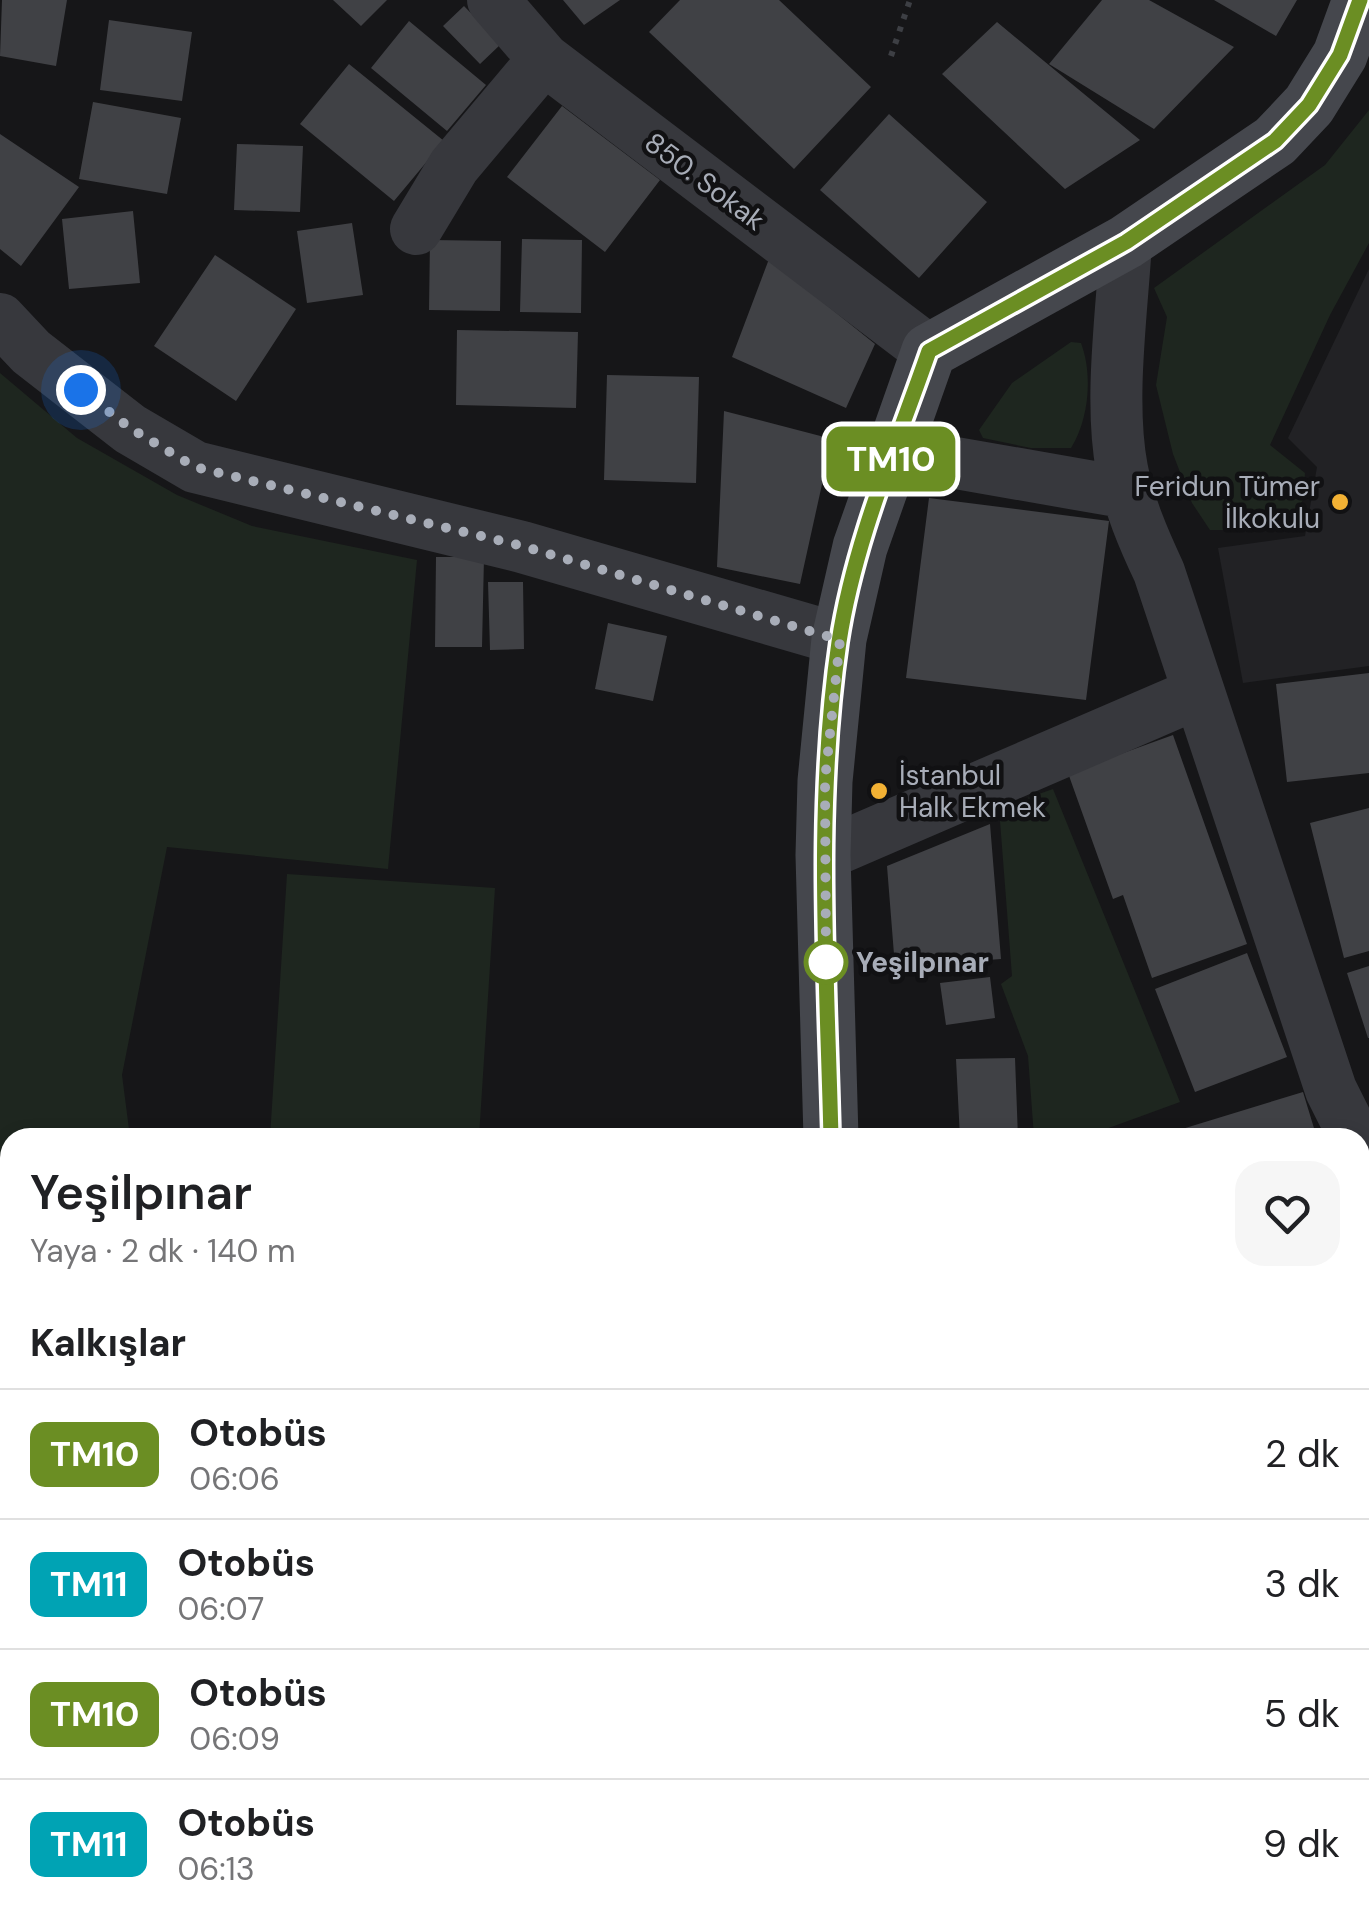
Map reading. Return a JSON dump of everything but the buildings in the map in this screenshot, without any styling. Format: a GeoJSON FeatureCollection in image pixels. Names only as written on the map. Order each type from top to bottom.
{"type":"FeatureCollection","features":[{"type":"Feature","properties":{"kind":"street","name":"850. Sokak"},"geometry":{"type":"LineString","coordinates":[[493,0],[544,59],[929,351]]}},
{"type":"Feature","properties":{"kind":"street"},"geometry":{"type":"LineString","coordinates":[[831,1128],[823,855],[825,780],[840,640],[860,546],[929,351],[1126,242],[1236,170],[1309,105],[1340,55],[1360,0]]}},
{"type":"Feature","properties":{"kind":"street"},"geometry":{"type":"LineString","coordinates":[[416,229],[454,166],[544,59]]}},
{"type":"Feature","properties":{"kind":"street"},"geometry":{"type":"LineString","coordinates":[[1126,242],[1117,410],[1121,467],[1136,522],[1158,572],[1331,1090],[1350,1128]]}},
{"type":"Feature","properties":{"kind":"street"},"geometry":{"type":"LineString","coordinates":[[0,319],[31,352],[130,428],[195,467],[522,546],[840,640]]}},
{"type":"Feature","properties":{"kind":"street"},"geometry":{"type":"LineString","coordinates":[[894,452],[1128,493]]}},
{"type":"Feature","properties":{"kind":"street"},"geometry":{"type":"LineString","coordinates":[[823,855],[1198,693]]}},
{"type":"Feature","properties":{"kind":"path"},"geometry":{"type":"LineString","coordinates":[[891,56],[910,0]]}},
{"type":"Feature","properties":{"kind":"shaded area"},"geometry":{"type":"Polygon","coordinates":[[[1369,110],[1369,243],[1330,315],[1270,445],[1305,473],[1303,500],[1287,523],[1210,530],[1192,503],[1173,454],[1156,385],[1167,317],[1154,288],[1325,165],[1369,110]]]}},
{"type":"Feature","properties":{"kind":"shaded area","name":"Feridun Tümer İlkokulu"},"geometry":{"type":"Polygon","coordinates":[[[1369,269],[1369,666],[1243,683],[1218,548],[1305,536],[1317,467],[1288,438],[1369,269]]]}},
{"type":"Feature","properties":{"kind":"shaded area"},"geometry":{"type":"Polygon","coordinates":[[[1071,342],[1081,343],[1088,383],[1082,424],[1071,448],[1031,448],[983,438],[979,430],[1012,383],[1071,342]]]}},
{"type":"Feature","properties":{"kind":"shaded area"},"geometry":{"type":"Polygon","coordinates":[[[0,373],[77,438],[177,495],[252,526],[417,560],[388,869],[167,847],[122,1075],[129,1128],[0,1128],[0,373]]]}},
{"type":"Feature","properties":{"kind":"shaded area"},"geometry":{"type":"Polygon","coordinates":[[[1053,789],[1180,1102],[1109,1128],[1033,1128],[1028,1056],[1001,984],[1012,976],[999,808],[1053,789]]]}},
{"type":"Feature","properties":{"kind":"shaded area"},"geometry":{"type":"Polygon","coordinates":[[[287,874],[495,888],[480,1128],[271,1128],[287,874]]]}},
{"type":"Feature","properties":{"kind":"bus line","name":"TM10"},"geometry":{"type":"LineString","coordinates":[[831,1128],[823,855],[825,780],[840,640],[860,546],[929,351],[1126,242],[1275,141],[1309,105],[1340,55],[1360,0]]}},
{"type":"Feature","properties":{"kind":"place","name":"Feridun Tümer İlkokulu"},"geometry":{"type":"Point","coordinates":[1340,502]}},
{"type":"Feature","properties":{"kind":"place","name":"İstanbul Halk Ekmek"},"geometry":{"type":"Point","coordinates":[879,791]}},
{"type":"Feature","properties":{"kind":"place","name":"Yeşilpınar"},"geometry":{"type":"Point","coordinates":[826,962]}},
{"type":"Feature","properties":{"kind":"route"},"geometry":{"type":"LineString","coordinates":[[81,390],[130,428],[195,467],[522,546],[840,640],[825,780],[826,962]]}}]}
